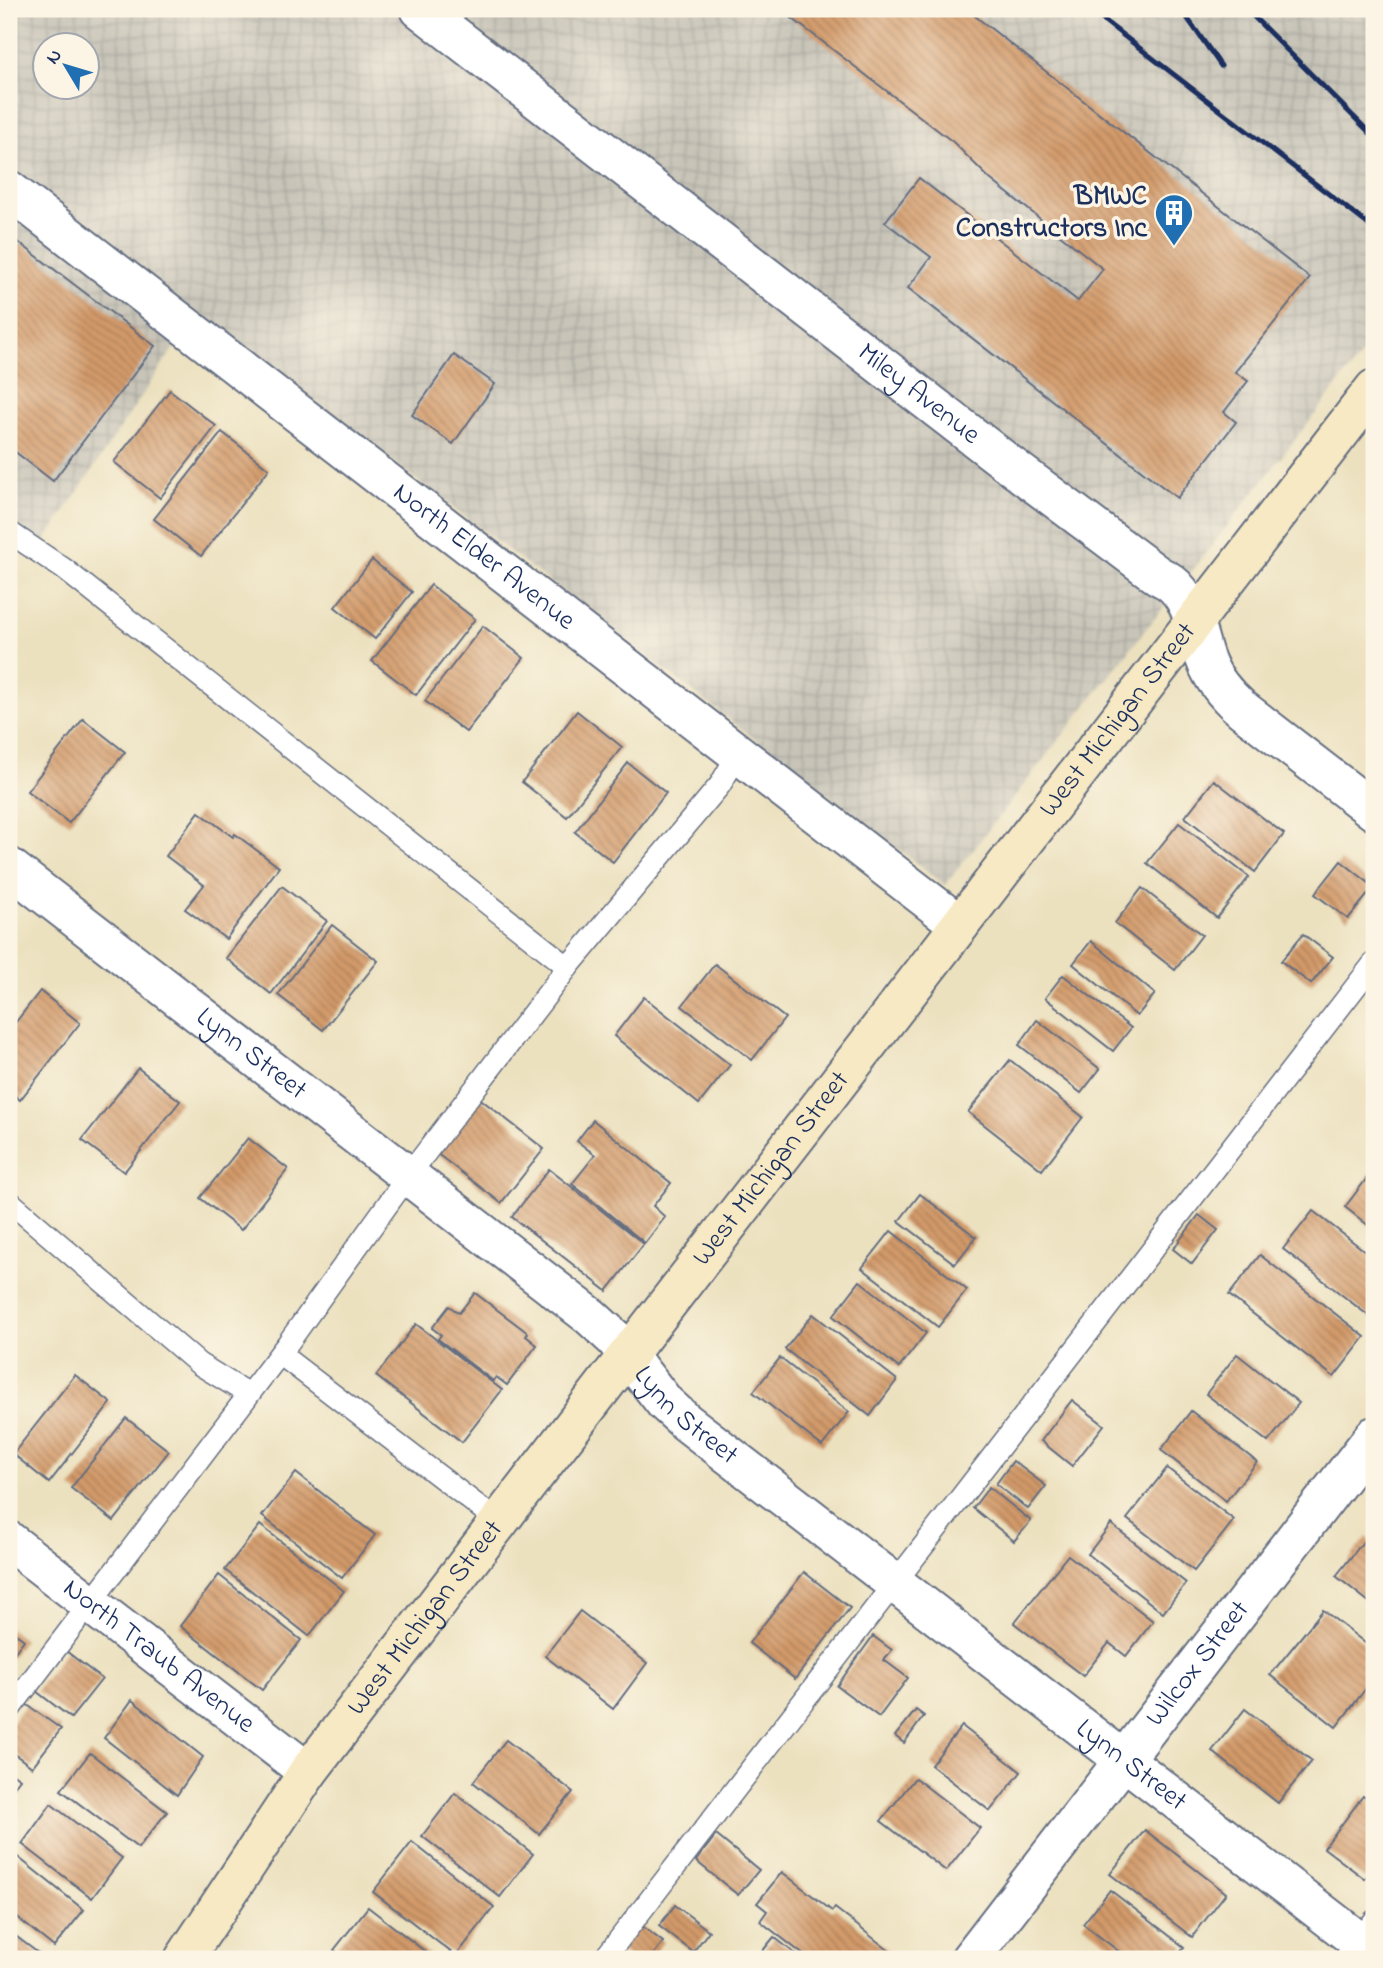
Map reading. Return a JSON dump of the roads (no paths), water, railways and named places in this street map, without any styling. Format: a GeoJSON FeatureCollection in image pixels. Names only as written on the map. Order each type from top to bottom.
{"type":"FeatureCollection","features":[{"type":"Feature","properties":{"kind":"main road","name":"West Michigan Street"},"geometry":{"type":"LineString","coordinates":[[184,1959],[308,1772],[1374,389]]}},
{"type":"Feature","properties":{"kind":"street","name":"Miley Avenue"},"geometry":{"type":"LineString","coordinates":[[420,9],[1010,465],[1171,583],[1186,603],[1206,661],[1226,694],[1374,811]]}},
{"type":"Feature","properties":{"kind":"street","name":"North Elder Avenue"},"geometry":{"type":"LineString","coordinates":[[9,190],[960,925]]}},
{"type":"Feature","properties":{"kind":"street","name":"Lynn Street"},"geometry":{"type":"LineString","coordinates":[[9,867],[591,1317],[615,1339],[657,1394],[678,1415],[1363,1944]]}},
{"type":"Feature","properties":{"kind":"street","name":"Wilcox Street"},"geometry":{"type":"LineString","coordinates":[[970,1959],[1374,1436]]}},
{"type":"Feature","properties":{"kind":"street","name":"North Traub Avenue"},"geometry":{"type":"LineString","coordinates":[[9,1541],[308,1772]]}},
{"type":"Feature","properties":{"kind":"lane"},"geometry":{"type":"LineString","coordinates":[[9,532],[64,569],[568,967]]}},
{"type":"Feature","properties":{"kind":"lane"},"geometry":{"type":"LineString","coordinates":[[9,1710],[279,1354],[408,1176],[568,967],[720,785],[738,754]]}},
{"type":"Feature","properties":{"kind":"lane"},"geometry":{"type":"LineString","coordinates":[[604,1959],[1374,963]]}},
{"type":"Feature","properties":{"kind":"lane"},"geometry":{"type":"LineString","coordinates":[[9,1201],[199,1364],[248,1394]]}},
{"type":"Feature","properties":{"kind":"lane"},"geometry":{"type":"LineString","coordinates":[[279,1354],[499,1522]]}},
{"type":"Feature","properties":{"kind":"railway"},"geometry":{"type":"LineString","coordinates":[[1089,9],[1374,229]]}},
{"type":"Feature","properties":{"kind":"railway"},"geometry":{"type":"LineString","coordinates":[[1181,9],[1221,66]]}},
{"type":"Feature","properties":{"kind":"railway"},"geometry":{"type":"LineString","coordinates":[[1246,9],[1374,137]]}},
{"type":"Feature","properties":{"kind":"place","name":"BMWC Constructors Inc"},"geometry":{"type":"Point","coordinates":[1174,247]}}]}
